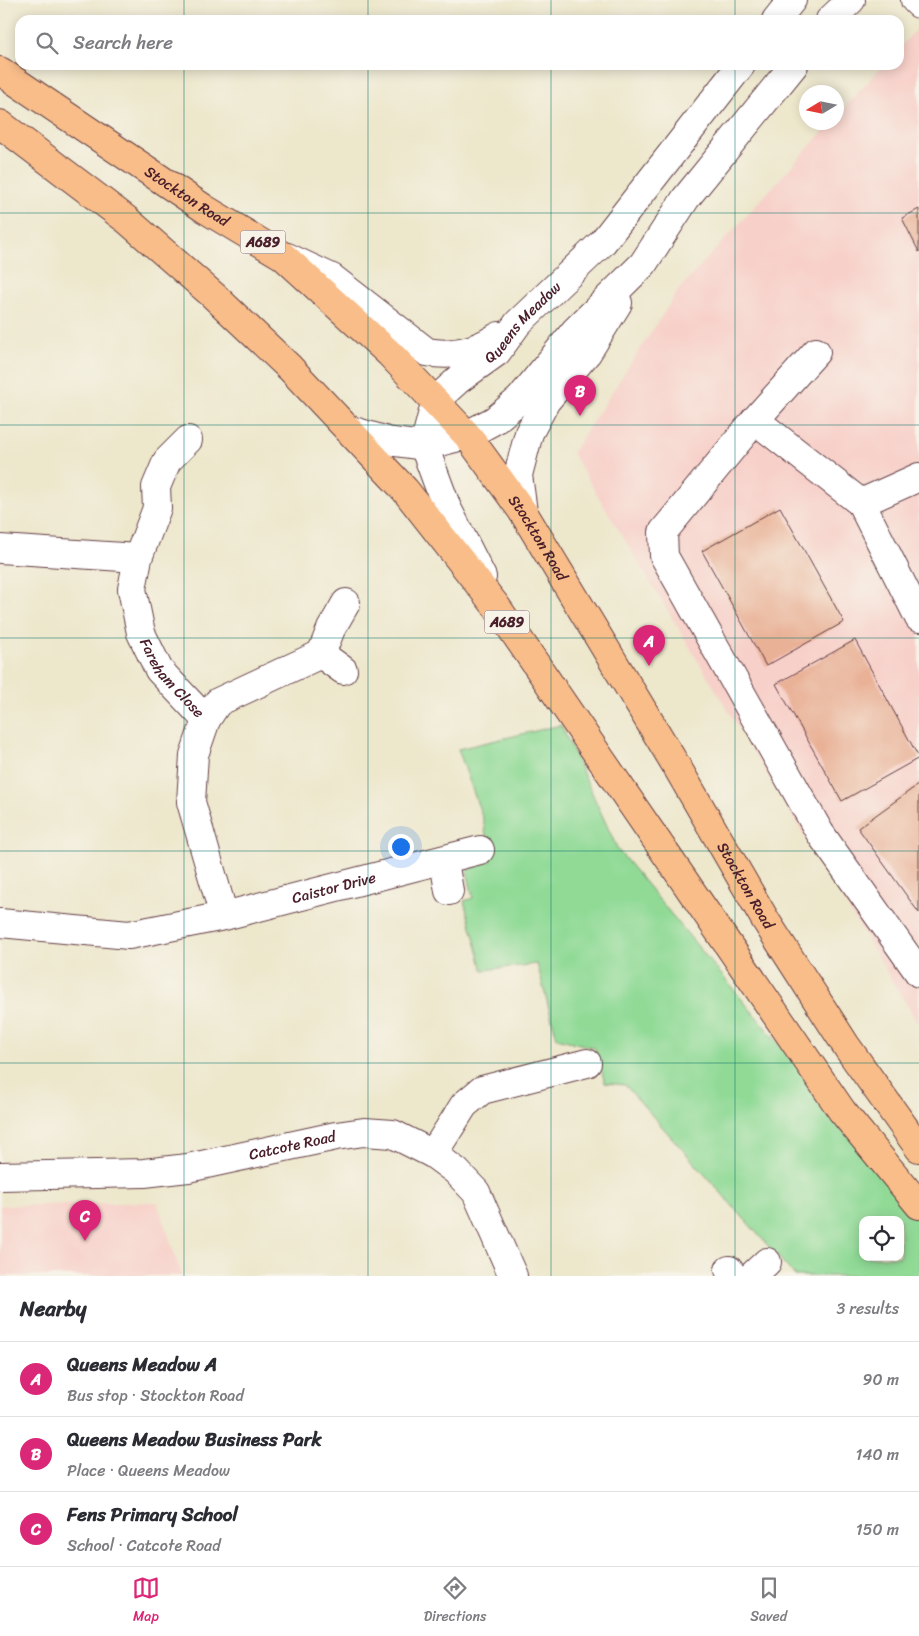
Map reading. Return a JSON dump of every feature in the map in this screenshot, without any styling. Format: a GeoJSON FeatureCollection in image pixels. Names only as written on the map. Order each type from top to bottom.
{"type":"FeatureCollection","features":[{"type":"Feature","properties":{"kind":"highway","name":"Stockton Road"},"geometry":{"type":"LineString","coordinates":[[0,71],[206,209],[283,256],[390,354],[436,400],[467,435],[523,512],[677,768],[766,921],[847,1048],[919,1148]]}},
{"type":"Feature","properties":{"kind":"highway","name":"A689"},"geometry":{"type":"LineString","coordinates":[[0,124],[128,220],[262,342],[350,430],[405,490],[496,606],[842,1111],[919,1205]]}},
{"type":"Feature","properties":{"kind":"street"},"geometry":{"type":"LineString","coordinates":[[780,15],[792,0]]}},
{"type":"Feature","properties":{"kind":"street"},"geometry":{"type":"LineString","coordinates":[[835,15],[851,0]]}},
{"type":"Feature","properties":{"kind":"street"},"geometry":{"type":"LineString","coordinates":[[915,0],[919,4]]}},
{"type":"Feature","properties":{"kind":"street","name":"Queens Meadow"},"geometry":{"type":"LineString","coordinates":[[436,400],[458,380],[497,352],[518,323],[602,243],[737,70]]}},
{"type":"Feature","properties":{"kind":"street"},"geometry":{"type":"LineString","coordinates":[[523,512],[518,475],[529,433],[546,401],[587,353],[686,198],[790,70]]}},
{"type":"Feature","properties":{"kind":"street"},"geometry":{"type":"LineString","coordinates":[[283,256],[332,278],[427,352],[443,356],[470,350],[492,340],[518,323]]}},
{"type":"Feature","properties":{"kind":"street"},"geometry":{"type":"LineString","coordinates":[[350,430],[387,441],[424,446],[467,435],[496,420],[520,399],[575,331],[643,264]]}},
{"type":"Feature","properties":{"kind":"street"},"geometry":{"type":"LineString","coordinates":[[816,352],[755,420],[663,532],[664,556],[820,834],[919,973]]}},
{"type":"Feature","properties":{"kind":"street"},"geometry":{"type":"LineString","coordinates":[[436,400],[424,446],[447,508],[496,606]]}},
{"type":"Feature","properties":{"kind":"street"},"geometry":{"type":"LineString","coordinates":[[755,420],[861,503],[919,618]]}},
{"type":"Feature","properties":{"kind":"street","name":"Fareham Close"},"geometry":{"type":"LineString","coordinates":[[188,440],[166,461],[156,487],[156,508],[138,558],[132,589],[141,633],[159,670],[206,720],[218,702],[332,662],[331,629],[346,603]]}},
{"type":"Feature","properties":{"kind":"street"},"geometry":{"type":"LineString","coordinates":[[861,503],[919,477]]}},
{"type":"Feature","properties":{"kind":"street"},"geometry":{"type":"LineString","coordinates":[[0,549],[138,558]]}},
{"type":"Feature","properties":{"kind":"street"},"geometry":{"type":"LineString","coordinates":[[206,720],[194,755],[192,802],[224,916]]}},
{"type":"Feature","properties":{"kind":"street","name":"Caistor Drive"},"geometry":{"type":"LineString","coordinates":[[0,923],[129,935],[224,916],[444,861],[480,850]]}},
{"type":"Feature","properties":{"kind":"street"},"geometry":{"type":"LineString","coordinates":[[444,861],[449,891]]}},
{"type":"Feature","properties":{"kind":"street"},"geometry":{"type":"LineString","coordinates":[[433,1154],[464,1105],[482,1090],[587,1064]]}},
{"type":"Feature","properties":{"kind":"street","name":"Catcote Road"},"geometry":{"type":"LineString","coordinates":[[0,1176],[144,1174],[188,1168],[336,1136],[364,1132],[393,1134],[433,1154],[456,1171],[476,1192],[514,1276]]}},
{"type":"Feature","properties":{"kind":"shaded area"},"geometry":{"type":"Polygon","coordinates":[[[919,26],[919,1025],[572,453],[680,288],[825,130],[844,130],[844,108],[878,70],[904,70],[904,42],[919,26]]]}},
{"type":"Feature","properties":{"kind":"shaded area"},"geometry":{"type":"Polygon","coordinates":[[[157,1202],[182,1276],[0,1276],[0,1206],[157,1202]]]}},
{"type":"Feature","properties":{"kind":"green space"},"geometry":{"type":"Polygon","coordinates":[[[561,725],[618,850],[919,1213],[919,1276],[795,1276],[625,1085],[605,1083],[595,1048],[557,1038],[537,964],[483,970],[464,901],[473,898],[467,870],[491,861],[483,819],[458,749],[561,725]]]}},
{"type":"Feature","properties":{"kind":"building"},"geometry":{"type":"Polygon","coordinates":[[[919,209],[919,252],[902,218],[919,209]]]}},
{"type":"Feature","properties":{"kind":"building"},"geometry":{"type":"Polygon","coordinates":[[[780,507],[844,622],[766,666],[702,551],[780,507]]]}},
{"type":"Feature","properties":{"kind":"building"},"geometry":{"type":"Polygon","coordinates":[[[855,640],[919,758],[842,801],[776,684],[855,640]]]}},
{"type":"Feature","properties":{"kind":"building"},"geometry":{"type":"Polygon","coordinates":[[[919,784],[919,913],[858,828],[919,784]]]}},
{"type":"Feature","properties":{"kind":"place","name":"Queens Meadow Business Park"},"geometry":{"type":"Point","coordinates":[580,416]}},
{"type":"Feature","properties":{"kind":"place","name":"Queens Meadow A"},"geometry":{"type":"Point","coordinates":[649,666]}},
{"type":"Feature","properties":{"kind":"place","name":"Fens Primary School"},"geometry":{"type":"Point","coordinates":[85,1241]}}]}
